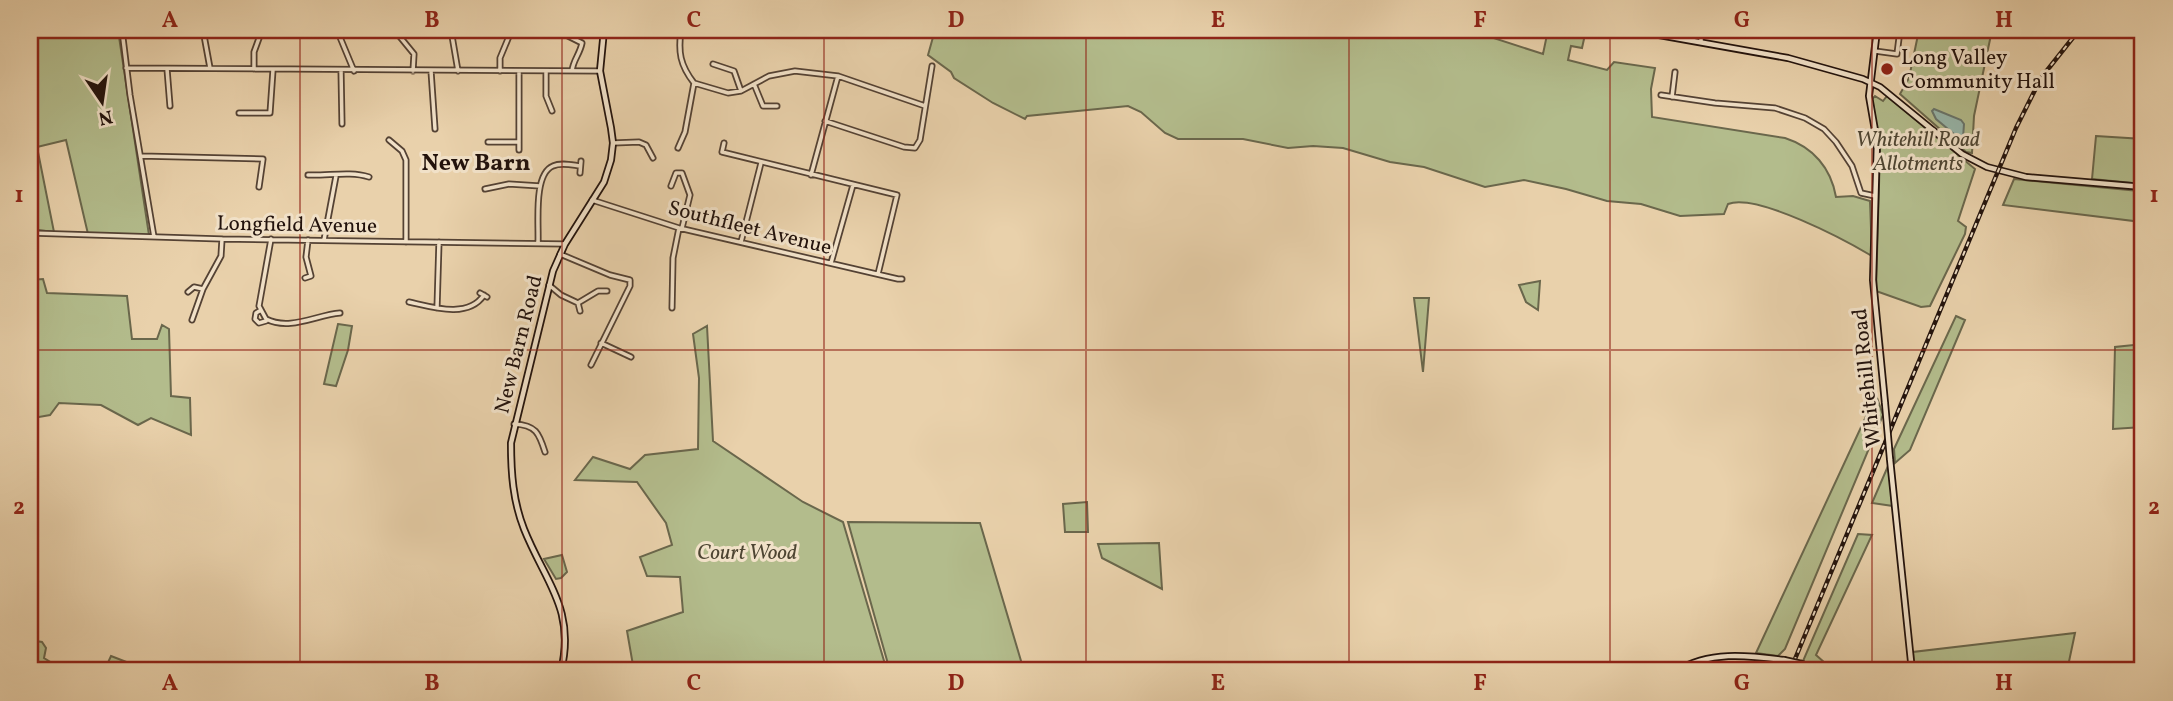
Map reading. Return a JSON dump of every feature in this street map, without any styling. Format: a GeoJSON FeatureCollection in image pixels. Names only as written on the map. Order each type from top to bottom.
{"type":"FeatureCollection","features":[{"type":"Feature","properties":{"kind":"main road","name":"New Barn Road"},"geometry":{"type":"LineString","coordinates":[[561,671],[566,640],[559,603],[523,526],[513,488],[511,443],[549,285],[560,254],[604,182],[611,160],[613,143],[600,71],[604,30]]}},
{"type":"Feature","properties":{"kind":"main road"},"geometry":{"type":"LineString","coordinates":[[1610,30],[1630,30],[1701,41],[1788,58],[1870,82],[1900,102],[1962,154],[1987,167],[2026,177],[2143,187]]}},
{"type":"Feature","properties":{"kind":"main road","name":"Whitehill Road"},"geometry":{"type":"LineString","coordinates":[[1877,30],[1870,82],[1877,142],[1874,293],[1912,671]]}},
{"type":"Feature","properties":{"kind":"main road"},"geometry":{"type":"LineString","coordinates":[[1676,671],[1703,658],[1758,657],[1802,664],[1818,671]]}},
{"type":"Feature","properties":{"kind":"street"},"geometry":{"type":"LineString","coordinates":[[122,30],[153,237]]}},
{"type":"Feature","properties":{"kind":"street"},"geometry":{"type":"LineString","coordinates":[[203,30],[210,68]]}},
{"type":"Feature","properties":{"kind":"street"},"geometry":{"type":"LineString","coordinates":[[254,69],[254,52],[262,30]]}},
{"type":"Feature","properties":{"kind":"street"},"geometry":{"type":"LineString","coordinates":[[337,30],[354,71]]}},
{"type":"Feature","properties":{"kind":"street"},"geometry":{"type":"LineString","coordinates":[[451,30],[458,71]]}},
{"type":"Feature","properties":{"kind":"street"},"geometry":{"type":"LineString","coordinates":[[567,30],[568,36],[582,43],[580,53],[573,61],[572,71]]}},
{"type":"Feature","properties":{"kind":"street"},"geometry":{"type":"LineString","coordinates":[[681,30],[683,68],[694,83],[728,93],[740,91],[769,76],[795,71],[838,76],[925,106]]}},
{"type":"Feature","properties":{"kind":"street"},"geometry":{"type":"LineString","coordinates":[[1534,30],[1545,33]]}},
{"type":"Feature","properties":{"kind":"street"},"geometry":{"type":"LineString","coordinates":[[1701,30],[1701,41]]}},
{"type":"Feature","properties":{"kind":"street"},"geometry":{"type":"LineString","coordinates":[[1875,51],[1897,54],[1900,30]]}},
{"type":"Feature","properties":{"kind":"street"},"geometry":{"type":"LineString","coordinates":[[396,32],[414,54],[413,71]]}},
{"type":"Feature","properties":{"kind":"street"},"geometry":{"type":"LineString","coordinates":[[500,71],[500,58],[510,34]]}},
{"type":"Feature","properties":{"kind":"street"},"geometry":{"type":"LineString","coordinates":[[713,64],[734,71],[740,91]]}},
{"type":"Feature","properties":{"kind":"street"},"geometry":{"type":"LineString","coordinates":[[825,121],[904,147],[915,148],[920,140],[932,66]]}},
{"type":"Feature","properties":{"kind":"street"},"geometry":{"type":"LineString","coordinates":[[126,68],[600,71]]}},
{"type":"Feature","properties":{"kind":"street"},"geometry":{"type":"LineString","coordinates":[[167,69],[170,106]]}},
{"type":"Feature","properties":{"kind":"street"},"geometry":{"type":"LineString","coordinates":[[239,113],[270,113],[273,70]]}},
{"type":"Feature","properties":{"kind":"street"},"geometry":{"type":"LineString","coordinates":[[341,70],[342,124]]}},
{"type":"Feature","properties":{"kind":"street"},"geometry":{"type":"LineString","coordinates":[[431,71],[435,129]]}},
{"type":"Feature","properties":{"kind":"street"},"geometry":{"type":"LineString","coordinates":[[519,150],[520,72]]}},
{"type":"Feature","properties":{"kind":"street"},"geometry":{"type":"LineString","coordinates":[[546,72],[546,96],[552,111]]}},
{"type":"Feature","properties":{"kind":"street"},"geometry":{"type":"LineString","coordinates":[[1672,97],[1675,72]]}},
{"type":"Feature","properties":{"kind":"street"},"geometry":{"type":"LineString","coordinates":[[811,175],[838,76]]}},
{"type":"Feature","properties":{"kind":"street"},"geometry":{"type":"LineString","coordinates":[[678,148],[685,132],[694,83]]}},
{"type":"Feature","properties":{"kind":"street"},"geometry":{"type":"LineString","coordinates":[[754,84],[763,106],[777,106]]}},
{"type":"Feature","properties":{"kind":"street"},"geometry":{"type":"LineString","coordinates":[[1661,95],[1775,108],[1809,120],[1828,132],[1839,146],[1852,165],[1861,193],[1875,196]]}},
{"type":"Feature","properties":{"kind":"street"},"geometry":{"type":"LineString","coordinates":[[388,140],[402,151],[406,158],[406,242]]}},
{"type":"Feature","properties":{"kind":"street"},"geometry":{"type":"LineString","coordinates":[[488,142],[519,142]]}},
{"type":"Feature","properties":{"kind":"street"},"geometry":{"type":"LineString","coordinates":[[613,143],[639,142],[646,145],[652,156],[645,155]]}},
{"type":"Feature","properties":{"kind":"street"},"geometry":{"type":"LineString","coordinates":[[724,143],[722,152],[897,195],[878,274]]}},
{"type":"Feature","properties":{"kind":"street"},"geometry":{"type":"LineString","coordinates":[[141,156],[263,159],[259,187]]}},
{"type":"Feature","properties":{"kind":"street"},"geometry":{"type":"LineString","coordinates":[[538,243],[540,186],[544,173],[558,164],[581,163],[580,173]]}},
{"type":"Feature","properties":{"kind":"street"},"geometry":{"type":"LineString","coordinates":[[741,242],[761,163]]}},
{"type":"Feature","properties":{"kind":"street"},"geometry":{"type":"LineString","coordinates":[[671,187],[676,173],[682,173],[690,195],[673,258],[672,308]]}},
{"type":"Feature","properties":{"kind":"street"},"geometry":{"type":"LineString","coordinates":[[308,175],[348,174],[369,177]]}},
{"type":"Feature","properties":{"kind":"street"},"geometry":{"type":"LineString","coordinates":[[324,240],[336,176]]}},
{"type":"Feature","properties":{"kind":"street"},"geometry":{"type":"LineString","coordinates":[[485,189],[509,184],[540,186]]}},
{"type":"Feature","properties":{"kind":"street"},"geometry":{"type":"LineString","coordinates":[[831,263],[853,185]]}},
{"type":"Feature","properties":{"kind":"street","name":"Southfleet Avenue"},"geometry":{"type":"LineString","coordinates":[[592,200],[681,228],[902,279]]}},
{"type":"Feature","properties":{"kind":"street","name":"Longfield Avenue"},"geometry":{"type":"LineString","coordinates":[[30,233],[565,244]]}},
{"type":"Feature","properties":{"kind":"street"},"geometry":{"type":"LineString","coordinates":[[192,320],[203,289],[221,256],[222,239]]}},
{"type":"Feature","properties":{"kind":"street"},"geometry":{"type":"LineString","coordinates":[[267,320],[259,302],[271,239]]}},
{"type":"Feature","properties":{"kind":"street"},"geometry":{"type":"LineString","coordinates":[[305,278],[311,276],[306,257],[308,240]]}},
{"type":"Feature","properties":{"kind":"street"},"geometry":{"type":"LineString","coordinates":[[437,308],[439,242]]}},
{"type":"Feature","properties":{"kind":"street"},"geometry":{"type":"LineString","coordinates":[[560,254],[630,280],[630,286],[592,365]]}},
{"type":"Feature","properties":{"kind":"street"},"geometry":{"type":"LineString","coordinates":[[549,285],[561,295],[578,303]]}},
{"type":"Feature","properties":{"kind":"street"},"geometry":{"type":"LineString","coordinates":[[189,288],[203,289]]}},
{"type":"Feature","properties":{"kind":"street"},"geometry":{"type":"LineString","coordinates":[[578,303],[598,291],[607,291]]}},
{"type":"Feature","properties":{"kind":"street"},"geometry":{"type":"LineString","coordinates":[[409,302],[437,308],[469,308],[477,304],[484,295]]}},
{"type":"Feature","properties":{"kind":"street"},"geometry":{"type":"LineString","coordinates":[[578,303],[580,311]]}},
{"type":"Feature","properties":{"kind":"street"},"geometry":{"type":"LineString","coordinates":[[261,310],[256,313],[255,320],[259,323],[267,320],[276,323],[301,322],[340,313]]}},
{"type":"Feature","properties":{"kind":"street"},"geometry":{"type":"LineString","coordinates":[[601,342],[631,357]]}},
{"type":"Feature","properties":{"kind":"street"},"geometry":{"type":"LineString","coordinates":[[514,424],[533,428],[545,452]]}},
{"type":"Feature","properties":{"kind":"green space"},"geometry":{"type":"Polygon","coordinates":[[[30,30],[118,30],[149,235],[88,234],[66,140],[37,147],[54,232],[30,229],[30,30]]]}},
{"type":"Feature","properties":{"kind":"green space"},"geometry":{"type":"Polygon","coordinates":[[[935,30],[1469,30],[1543,54],[1548,30],[1586,30],[1582,48],[1571,46],[1568,60],[1607,70],[1614,62],[1655,68],[1651,89],[1652,117],[1785,138],[1812,153],[1830,177],[1836,197],[1853,196],[1870,201],[1872,256],[1801,220],[1759,205],[1741,202],[1728,204],[1724,214],[1680,216],[1641,204],[1607,201],[1524,180],[1485,187],[1424,167],[1390,162],[1343,148],[1288,148],[1243,139],[1178,139],[1165,133],[1141,112],[1128,106],[1027,116],[1025,119],[993,103],[954,78],[951,72],[928,55],[935,30]]]}},
{"type":"Feature","properties":{"kind":"green space"},"geometry":{"type":"Polygon","coordinates":[[[1919,30],[1992,30],[1974,116],[1972,153],[1966,152],[1900,94],[1909,78],[1919,30]]]}},
{"type":"Feature","properties":{"kind":"green space","name":"Whitehill Road Allotments"},"geometry":{"type":"Polygon","coordinates":[[[1875,96],[1883,101],[1887,96],[1975,169],[1958,221],[1966,227],[1965,234],[1930,306],[1921,307],[1876,291],[1880,150],[1872,99],[1875,96]]]}},
{"type":"Feature","properties":{"kind":"green space"},"geometry":{"type":"Polygon","coordinates":[[[2096,136],[2143,139],[2143,184],[2092,179],[2096,136]]]}},
{"type":"Feature","properties":{"kind":"green space"},"geometry":{"type":"Polygon","coordinates":[[[2014,179],[2139,191],[2142,222],[2003,205],[2014,179]]]}},
{"type":"Feature","properties":{"kind":"green space"},"geometry":{"type":"Polygon","coordinates":[[[43,279],[47,293],[127,296],[132,339],[157,339],[162,325],[169,329],[171,396],[190,398],[191,435],[151,418],[138,425],[101,405],[59,403],[50,415],[39,417],[30,414],[30,280],[43,279]]]}},
{"type":"Feature","properties":{"kind":"green space"},"geometry":{"type":"Polygon","coordinates":[[[1540,281],[1538,310],[1526,302],[1519,285],[1540,281]]]}},
{"type":"Feature","properties":{"kind":"green space"},"geometry":{"type":"Polygon","coordinates":[[[1414,298],[1429,298],[1423,372],[1414,298]]]}},
{"type":"Feature","properties":{"kind":"green space"},"geometry":{"type":"Polygon","coordinates":[[[1956,316],[1965,320],[1910,450],[1895,463],[1894,449],[1956,316]]]}},
{"type":"Feature","properties":{"kind":"green space"},"geometry":{"type":"Polygon","coordinates":[[[338,324],[352,326],[348,350],[336,386],[324,384],[338,324]]]}},
{"type":"Feature","properties":{"kind":"green space","name":"Court Wood"},"geometry":{"type":"Polygon","coordinates":[[[707,326],[713,441],[803,502],[843,522],[887,671],[734,671],[729,668],[726,671],[634,671],[627,631],[683,612],[680,577],[647,576],[640,557],[672,545],[666,523],[637,482],[575,480],[593,457],[630,469],[645,455],[698,449],[699,378],[693,334],[707,326]]]}},
{"type":"Feature","properties":{"kind":"green space"},"geometry":{"type":"Polygon","coordinates":[[[2143,344],[2143,427],[2113,429],[2115,347],[2143,344]]]}},
{"type":"Feature","properties":{"kind":"green space"},"geometry":{"type":"Polygon","coordinates":[[[1876,395],[1883,415],[1785,649],[1778,656],[1756,653],[1876,395]]]}},
{"type":"Feature","properties":{"kind":"green space"},"geometry":{"type":"Polygon","coordinates":[[[1888,466],[1893,506],[1872,503],[1888,466]]]}},
{"type":"Feature","properties":{"kind":"green space"},"geometry":{"type":"Polygon","coordinates":[[[1087,502],[1088,532],[1065,532],[1063,504],[1087,502]]]}},
{"type":"Feature","properties":{"kind":"green space"},"geometry":{"type":"Polygon","coordinates":[[[848,522],[980,523],[1024,671],[890,671],[848,522]]]}},
{"type":"Feature","properties":{"kind":"green space"},"geometry":{"type":"Polygon","coordinates":[[[1858,534],[1872,535],[1816,655],[1834,671],[1822,671],[1803,661],[1858,534]]]}},
{"type":"Feature","properties":{"kind":"green space"},"geometry":{"type":"Polygon","coordinates":[[[1159,543],[1162,589],[1102,558],[1098,544],[1159,543]]]}},
{"type":"Feature","properties":{"kind":"green space"},"geometry":{"type":"Polygon","coordinates":[[[562,555],[567,572],[556,579],[544,559],[562,555]]]}},
{"type":"Feature","properties":{"kind":"green space"},"geometry":{"type":"Polygon","coordinates":[[[2075,633],[2067,671],[1914,671],[1913,652],[2075,633]]]}},
{"type":"Feature","properties":{"kind":"green space"},"geometry":{"type":"Polygon","coordinates":[[[30,640],[42,642],[46,648],[44,658],[65,671],[30,671],[30,640]]]}},
{"type":"Feature","properties":{"kind":"green space"},"geometry":{"type":"Polygon","coordinates":[[[111,656],[129,663],[166,669],[104,671],[111,656]]]}},
{"type":"Feature","properties":{"kind":"green space"},"geometry":{"type":"Polygon","coordinates":[[[1714,662],[1755,662],[1754,671],[1750,671],[1714,662]]]}},
{"type":"Feature","properties":{"kind":"water"},"geometry":{"type":"Polygon","coordinates":[[[1934,109],[1961,120],[1964,124],[1963,138],[1960,139],[1936,119],[1932,111],[1934,109]]]}},
{"type":"Feature","properties":{"kind":"railway"},"geometry":{"type":"LineString","coordinates":[[1790,671],[2016,128],[2041,78],[2079,30]]}},
{"type":"Feature","properties":{"kind":"place","name":"Long Valley Community Hall"},"geometry":{"type":"Point","coordinates":[1887,69]}},
{"type":"Feature","properties":{"kind":"district","name":"New Barn"},"geometry":{"type":"Point","coordinates":[476,162]}}]}
